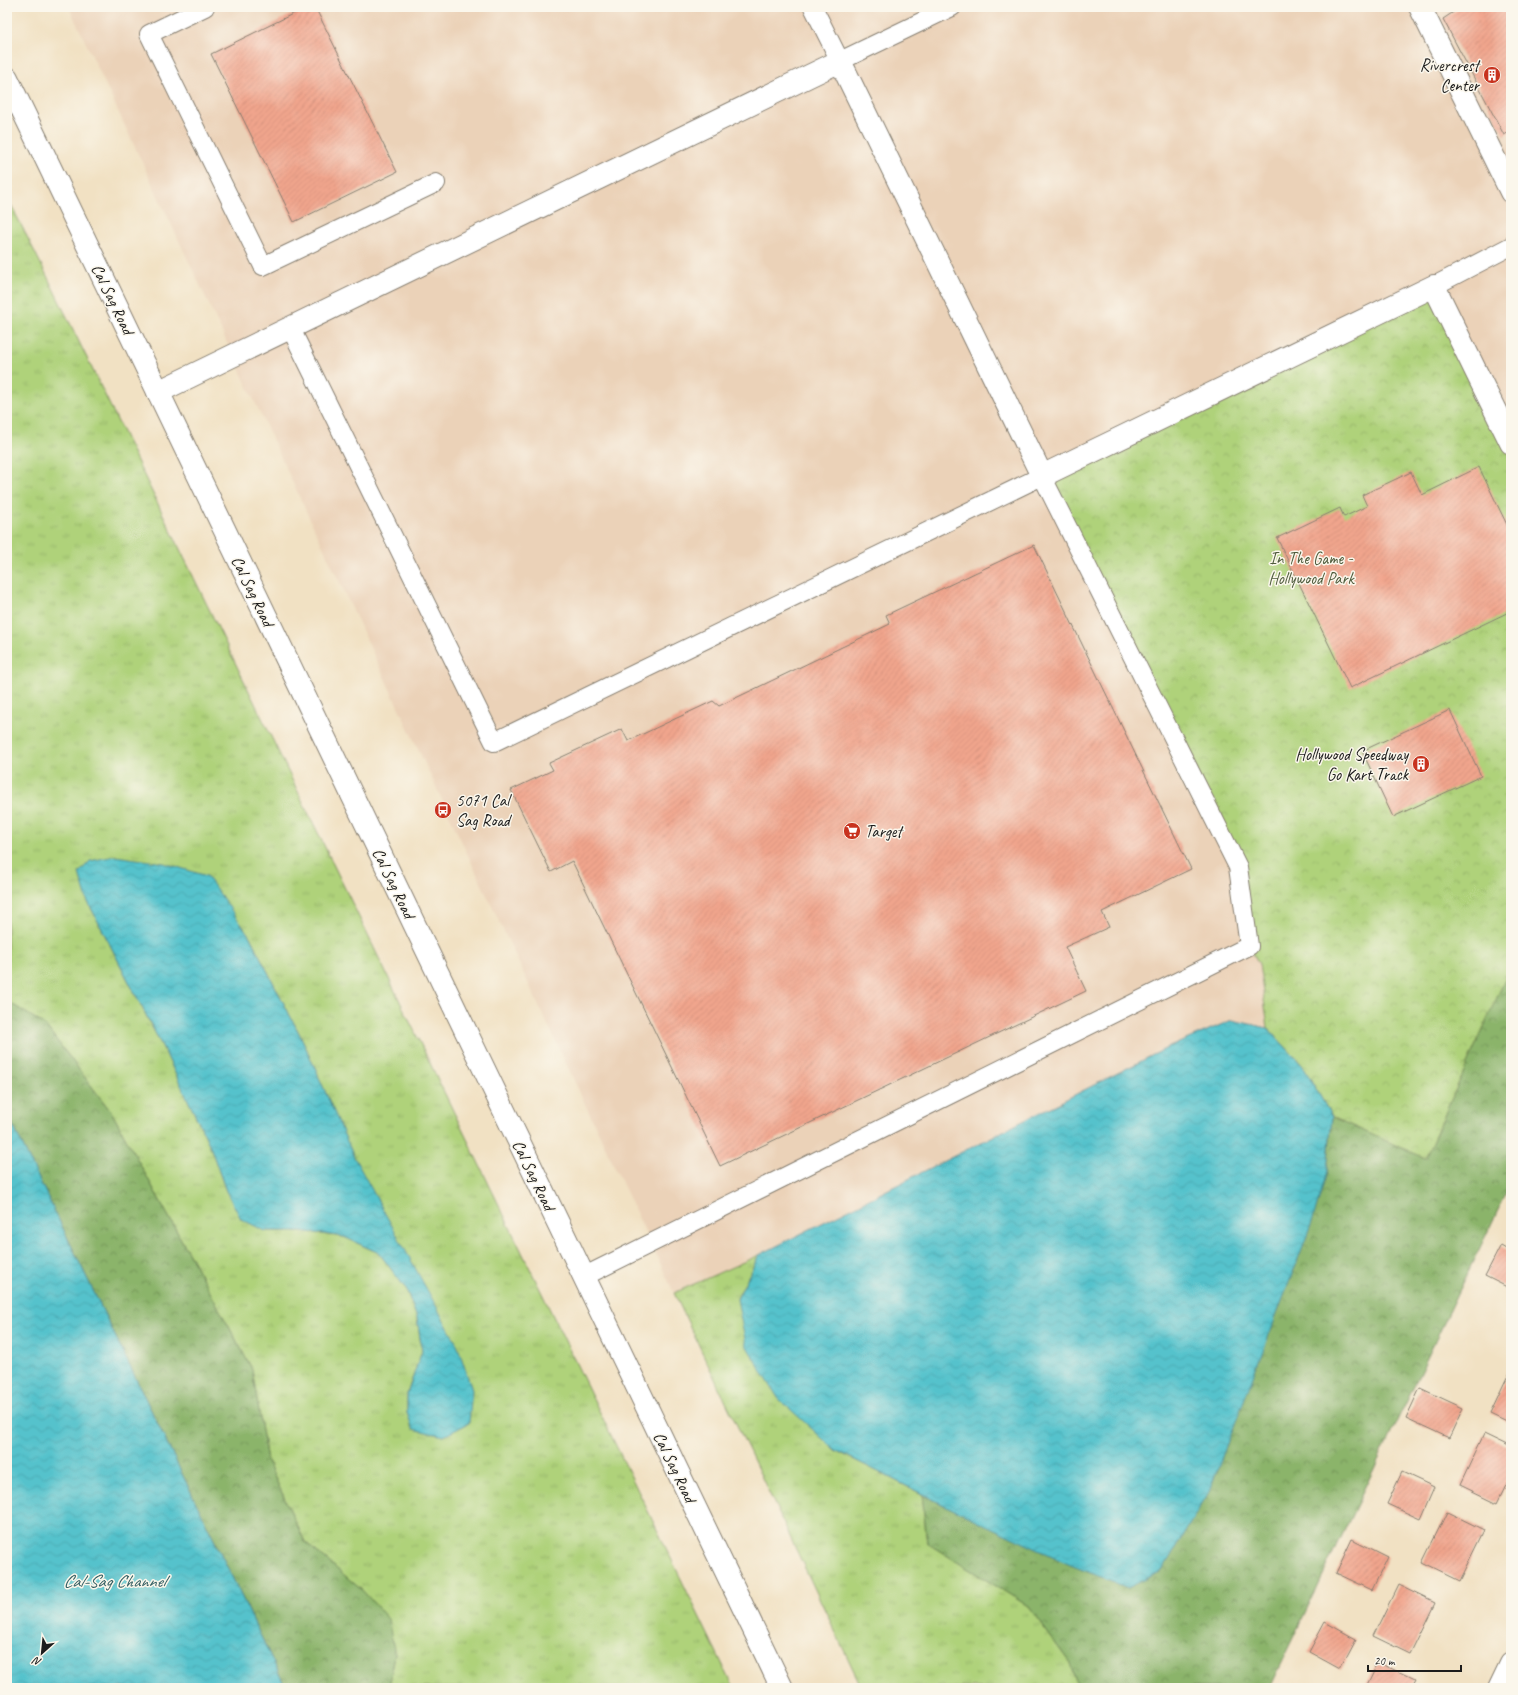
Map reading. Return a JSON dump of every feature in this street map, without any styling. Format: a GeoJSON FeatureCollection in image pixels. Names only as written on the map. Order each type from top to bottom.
{"type":"FeatureCollection","features":[{"type":"Feature","properties":{"kind":"street"},"geometry":{"type":"LineString","coordinates":[[1420,7],[1511,192]]}},
{"type":"Feature","properties":{"kind":"street"},"geometry":{"type":"LineString","coordinates":[[158,392],[840,61],[1042,476],[1434,286],[1511,443]]}},
{"type":"Feature","properties":{"kind":"street","name":"Cal Sag Road"},"geometry":{"type":"LineString","coordinates":[[7,78],[782,1688]]}},
{"type":"Feature","properties":{"kind":"street"},"geometry":{"type":"LineString","coordinates":[[1499,1688],[1511,1663]]}},
{"type":"Feature","properties":{"kind":"lane"},"geometry":{"type":"LineString","coordinates":[[205,7],[149,34],[263,266],[436,183]]}},
{"type":"Feature","properties":{"kind":"lane"},"geometry":{"type":"LineString","coordinates":[[813,7],[840,61],[952,7]]}},
{"type":"Feature","properties":{"kind":"lane"},"geometry":{"type":"LineString","coordinates":[[1434,286],[1511,246]]}},
{"type":"Feature","properties":{"kind":"lane"},"geometry":{"type":"LineString","coordinates":[[290,327],[494,742],[1042,476],[1238,867],[1249,946],[583,1277]]}},
{"type":"Feature","properties":{"kind":"shaded area","name":"Rivercrest Center"},"geometry":{"type":"Polygon","coordinates":[[[69,7],[1511,7],[1511,966],[1332,1117],[1303,1066],[1165,1049],[759,1255],[674,1293],[69,7]]]}},
{"type":"Feature","properties":{"kind":"green space"},"geometry":{"type":"Polygon","coordinates":[[[7,197],[48,278],[734,1688],[389,1688],[395,1654],[363,1591],[305,1542],[267,1461],[252,1369],[112,1113],[45,1025],[7,1001],[7,197]],[[87,900],[165,1052],[210,1146],[226,1191],[265,1231],[301,1231],[344,1237],[379,1253],[406,1289],[417,1318],[422,1351],[407,1394],[407,1413],[413,1428],[469,1423],[303,1041],[249,935],[87,900]]]}},
{"type":"Feature","properties":{"kind":"green space","name":"In The Game - Hollywood Park"},"geometry":{"type":"Polygon","coordinates":[[[1434,286],[1511,443],[1511,966],[1425,1158],[1332,1117],[1303,1066],[1268,1028],[1259,964],[1249,946],[1238,867],[1042,476],[1434,286]]]}},
{"type":"Feature","properties":{"kind":"green space"},"geometry":{"type":"Polygon","coordinates":[[[1511,966],[1511,1183],[1269,1688],[1078,1688],[1070,1663],[1028,1606],[927,1543],[922,1494],[946,1506],[1327,1171],[1332,1117],[1425,1158],[1511,966]]]}},
{"type":"Feature","properties":{"kind":"green space"},"geometry":{"type":"Polygon","coordinates":[[[7,1001],[45,1025],[112,1113],[252,1369],[267,1461],[305,1542],[363,1591],[388,1619],[395,1654],[389,1688],[286,1688],[7,1113],[7,1001]]]}},
{"type":"Feature","properties":{"kind":"green space"},"geometry":{"type":"Polygon","coordinates":[[[759,1255],[737,1299],[835,1450],[922,1494],[927,1543],[1028,1606],[1070,1663],[1078,1688],[862,1688],[674,1293],[759,1255]]]}},
{"type":"Feature","properties":{"kind":"water"},"geometry":{"type":"Polygon","coordinates":[[[115,856],[164,863],[207,876],[249,935],[303,1041],[354,1157],[457,1344],[472,1390],[469,1423],[444,1436],[413,1429],[407,1413],[407,1394],[422,1351],[417,1318],[406,1289],[379,1253],[344,1237],[301,1231],[265,1231],[241,1219],[226,1191],[210,1146],[165,1052],[87,900],[79,873],[90,861],[115,856]]]}},
{"type":"Feature","properties":{"kind":"water"},"geometry":{"type":"Polygon","coordinates":[[[1232,1020],[1268,1028],[1303,1066],[1332,1117],[1327,1171],[1313,1220],[1209,1492],[1162,1571],[1128,1588],[1068,1564],[946,1506],[835,1450],[778,1398],[746,1345],[737,1299],[759,1255],[1165,1049],[1232,1020]]]}},
{"type":"Feature","properties":{"kind":"water","name":"Cal-Sag Channel"},"geometry":{"type":"Polygon","coordinates":[[[7,1113],[286,1688],[7,1688],[7,1113]]]}},
{"type":"Feature","properties":{"kind":"building"},"geometry":{"type":"Polygon","coordinates":[[[307,7],[315,7],[397,172],[294,222],[211,54],[307,7]]]}},
{"type":"Feature","properties":{"kind":"building","name":"Rivercrest Center"},"geometry":{"type":"Polygon","coordinates":[[[1461,7],[1511,7],[1511,131],[1504,135],[1443,19],[1461,7]]]}},
{"type":"Feature","properties":{"kind":"building","name":"In The Game - Hollywood Park"},"geometry":{"type":"Polygon","coordinates":[[[1479,467],[1511,533],[1511,611],[1350,688],[1277,538],[1340,508],[1344,517],[1367,506],[1362,495],[1411,472],[1422,495],[1479,467]]]}},
{"type":"Feature","properties":{"kind":"building","name":"Target"},"geometry":{"type":"Polygon","coordinates":[[[1034,545],[1191,869],[1102,912],[1109,927],[1065,947],[1086,991],[720,1166],[572,861],[551,872],[511,790],[553,770],[549,763],[622,729],[628,741],[713,701],[719,706],[890,624],[886,615],[1034,545]]]}},
{"type":"Feature","properties":{"kind":"building","name":"Hollywood Speedway Go Kart Track"},"geometry":{"type":"Polygon","coordinates":[[[1450,710],[1481,776],[1393,817],[1362,751],[1450,710]]]}},
{"type":"Feature","properties":{"kind":"building"},"geometry":{"type":"Polygon","coordinates":[[[1501,1245],[1511,1251],[1511,1289],[1485,1276],[1501,1245]]]}},
{"type":"Feature","properties":{"kind":"building"},"geometry":{"type":"Polygon","coordinates":[[[1511,1369],[1511,1423],[1490,1413],[1511,1369]]]}},
{"type":"Feature","properties":{"kind":"building"},"geometry":{"type":"Polygon","coordinates":[[[1420,1388],[1463,1408],[1449,1438],[1406,1418],[1420,1388]]]}},
{"type":"Feature","properties":{"kind":"building"},"geometry":{"type":"Polygon","coordinates":[[[1484,1434],[1511,1447],[1511,1474],[1497,1503],[1460,1485],[1484,1434]]]}},
{"type":"Feature","properties":{"kind":"building"},"geometry":{"type":"Polygon","coordinates":[[[1402,1472],[1434,1487],[1420,1519],[1387,1504],[1402,1472]]]}},
{"type":"Feature","properties":{"kind":"building"},"geometry":{"type":"Polygon","coordinates":[[[1447,1512],[1484,1530],[1459,1581],[1422,1563],[1447,1512]]]}},
{"type":"Feature","properties":{"kind":"building"},"geometry":{"type":"Polygon","coordinates":[[[1352,1539],[1388,1557],[1372,1590],[1336,1573],[1352,1539]]]}},
{"type":"Feature","properties":{"kind":"building"},"geometry":{"type":"Polygon","coordinates":[[[1398,1585],[1435,1603],[1410,1654],[1373,1636],[1398,1585]]]}},
{"type":"Feature","properties":{"kind":"building"},"geometry":{"type":"Polygon","coordinates":[[[1325,1622],[1356,1639],[1340,1669],[1309,1652],[1325,1622]]]}},
{"type":"Feature","properties":{"kind":"building"},"geometry":{"type":"Polygon","coordinates":[[[1378,1661],[1415,1679],[1410,1688],[1365,1688],[1378,1661]]]}},
{"type":"Feature","properties":{"kind":"place","name":"Rivercrest Center"},"geometry":{"type":"Point","coordinates":[1492,75]}},
{"type":"Feature","properties":{"kind":"place","name":"Hollywood Speedway Go Kart Track"},"geometry":{"type":"Point","coordinates":[1421,764]}},
{"type":"Feature","properties":{"kind":"place","name":"5071 Cal Sag Road"},"geometry":{"type":"Point","coordinates":[443,810]}},
{"type":"Feature","properties":{"kind":"place","name":"Target"},"geometry":{"type":"Point","coordinates":[852,831]}}]}
